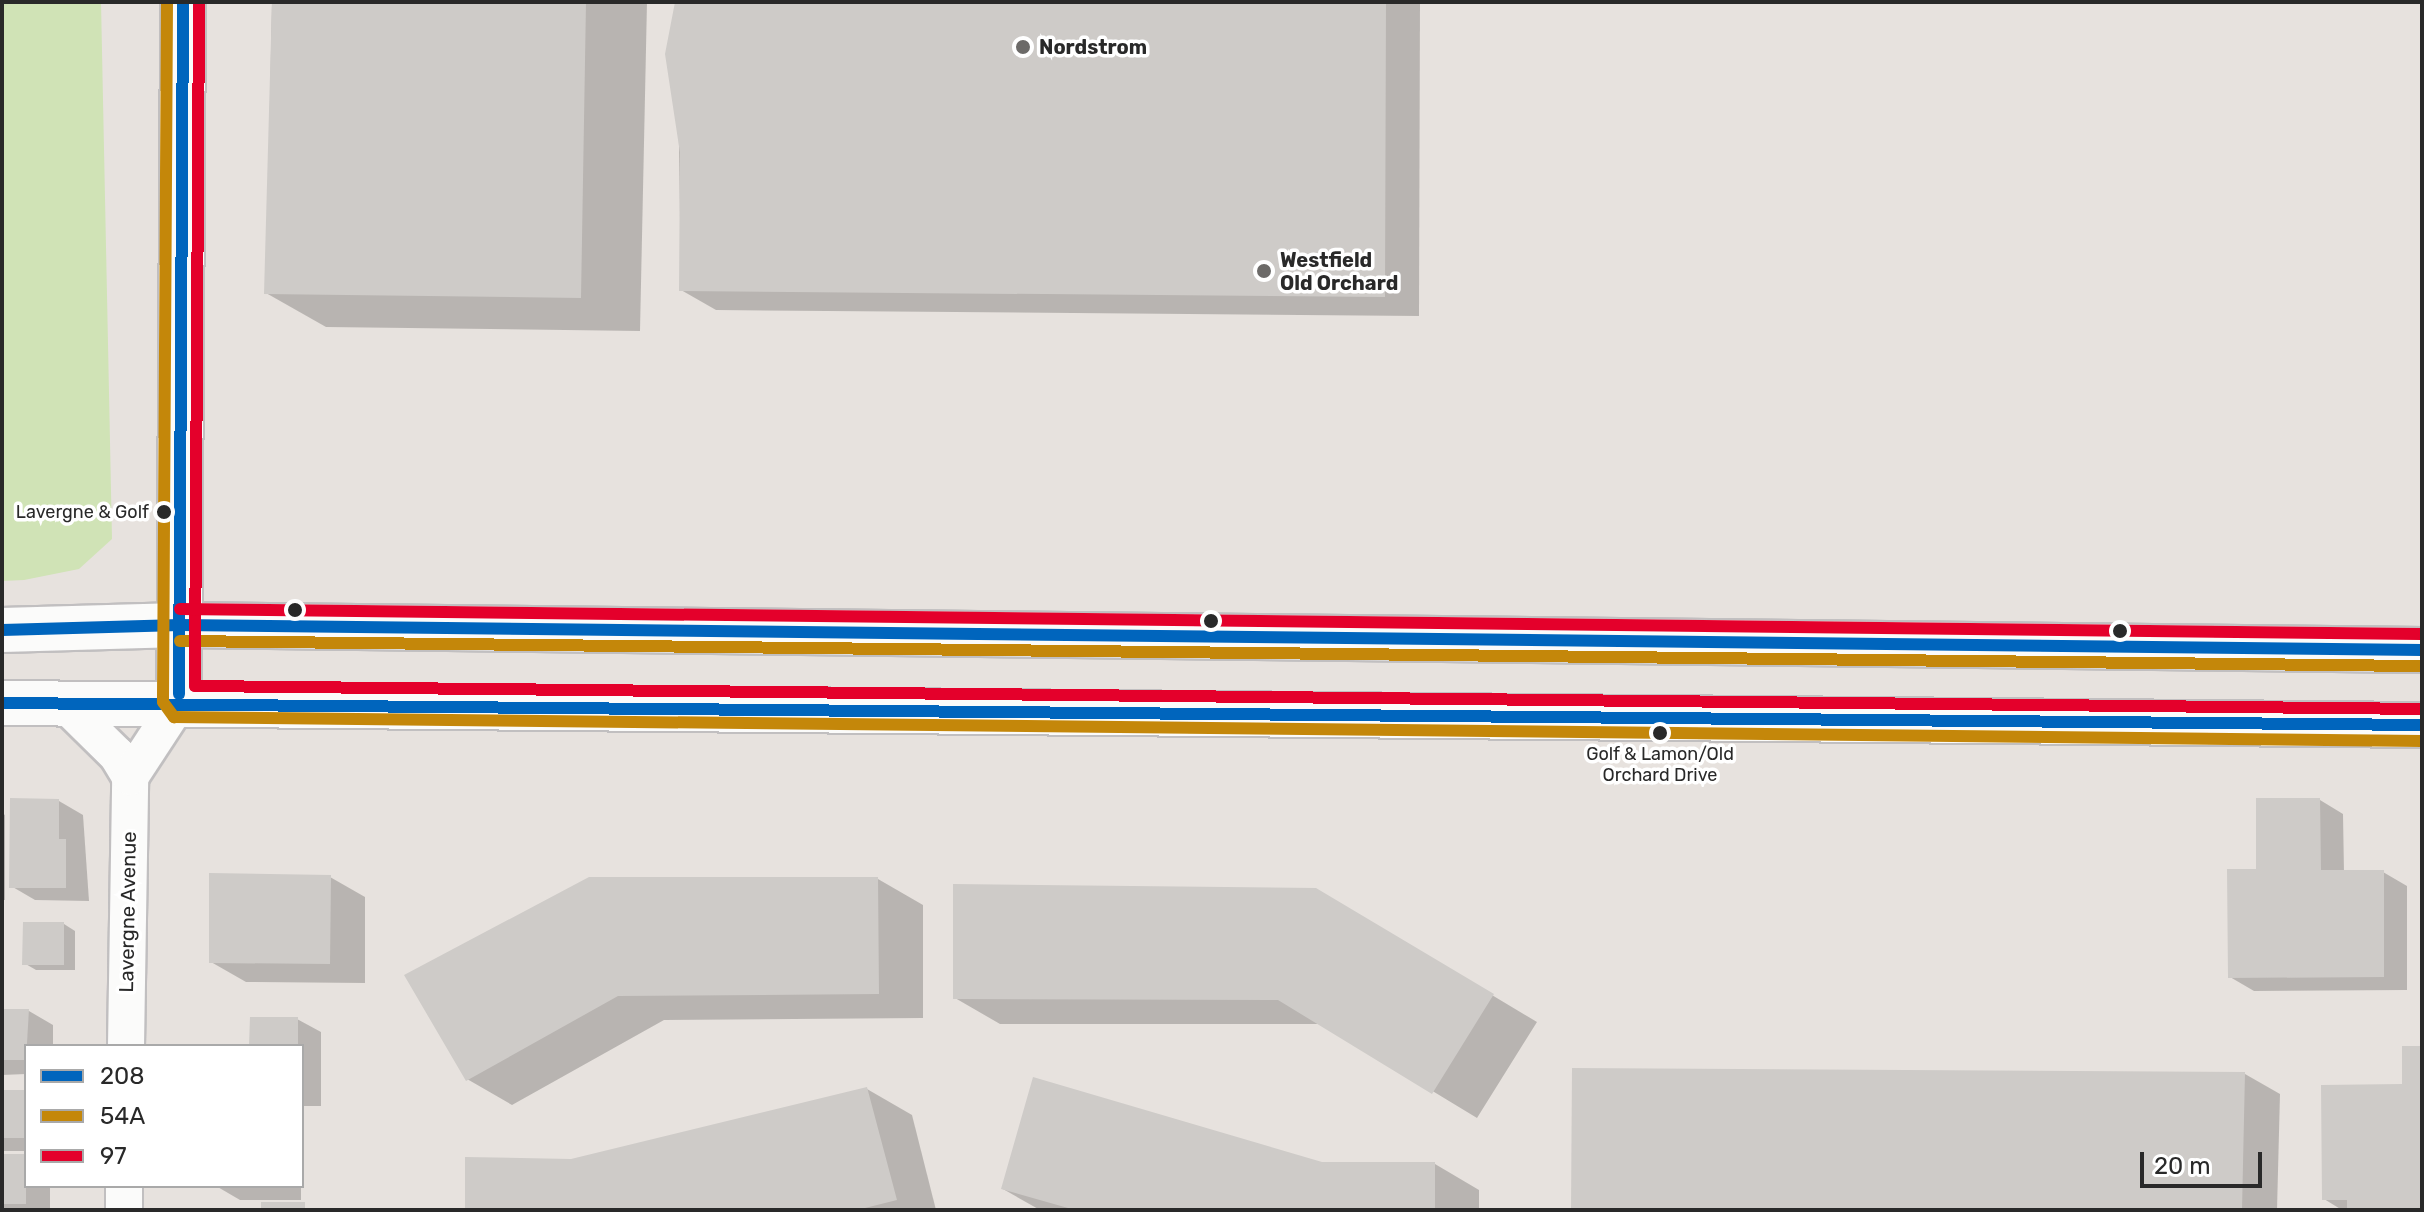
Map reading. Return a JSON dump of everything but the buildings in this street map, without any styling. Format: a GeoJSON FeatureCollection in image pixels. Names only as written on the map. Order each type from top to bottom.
{"type":"FeatureCollection","features":[{"type":"Feature","properties":{"kind":"main road"},"geometry":{"type":"LineString","coordinates":[[179,702],[183,2]]}},
{"type":"Feature","properties":{"kind":"main road"},"geometry":{"type":"LineString","coordinates":[[2,630],[180,625],[2422,650]]}},
{"type":"Feature","properties":{"kind":"main road"},"geometry":{"type":"LineString","coordinates":[[2,703],[179,702],[2422,725]]}},
{"type":"Feature","properties":{"kind":"street"},"geometry":{"type":"LineString","coordinates":[[64,703],[117,755],[130,777],[179,702]]}},
{"type":"Feature","properties":{"kind":"street","name":"Lavergne Avenue"},"geometry":{"type":"LineString","coordinates":[[126,1044],[130,777]]}},
{"type":"Feature","properties":{"kind":"street"},"geometry":{"type":"LineString","coordinates":[[124,1188],[124,1210]]}},
{"type":"Feature","properties":{"kind":"green space"},"geometry":{"type":"Polygon","coordinates":[[[2,2],[101,2],[112,539],[79,569],[2,581],[2,2]]]}},
{"type":"Feature","properties":{"kind":"transit line","name":"54A"},"geometry":{"type":"LineString","coordinates":[[167,2],[163,702],[174,717],[2422,741]]}},
{"type":"Feature","properties":{"kind":"transit line","name":"208"},"geometry":{"type":"LineString","coordinates":[[179,694],[183,2]]}},
{"type":"Feature","properties":{"kind":"transit line","name":"97"},"geometry":{"type":"LineString","coordinates":[[199,2],[195,686],[2422,709]]}},
{"type":"Feature","properties":{"kind":"transit line","name":"97"},"geometry":{"type":"LineString","coordinates":[[180,609],[2422,634]]}},
{"type":"Feature","properties":{"kind":"transit line","name":"208"},"geometry":{"type":"LineString","coordinates":[[2,630],[180,625],[2422,650]]}},
{"type":"Feature","properties":{"kind":"transit line","name":"54A"},"geometry":{"type":"LineString","coordinates":[[180,641],[2422,666]]}},
{"type":"Feature","properties":{"kind":"transit line","name":"208"},"geometry":{"type":"LineString","coordinates":[[2,703],[2422,725]]}},
{"type":"Feature","properties":{"kind":"place","name":"Nordstrom"},"geometry":{"type":"Point","coordinates":[1023,47]}},
{"type":"Feature","properties":{"kind":"place","name":"Westfield Old Orchard"},"geometry":{"type":"Point","coordinates":[1264,271]}},
{"type":"Feature","properties":{"kind":"place","name":"Lavergne & Golf"},"geometry":{"type":"Point","coordinates":[164,512]}},
{"type":"Feature","properties":{"kind":"place","name":"Golf & Lamon/Old Orchard Drive"},"geometry":{"type":"Point","coordinates":[1660,733]}}]}
